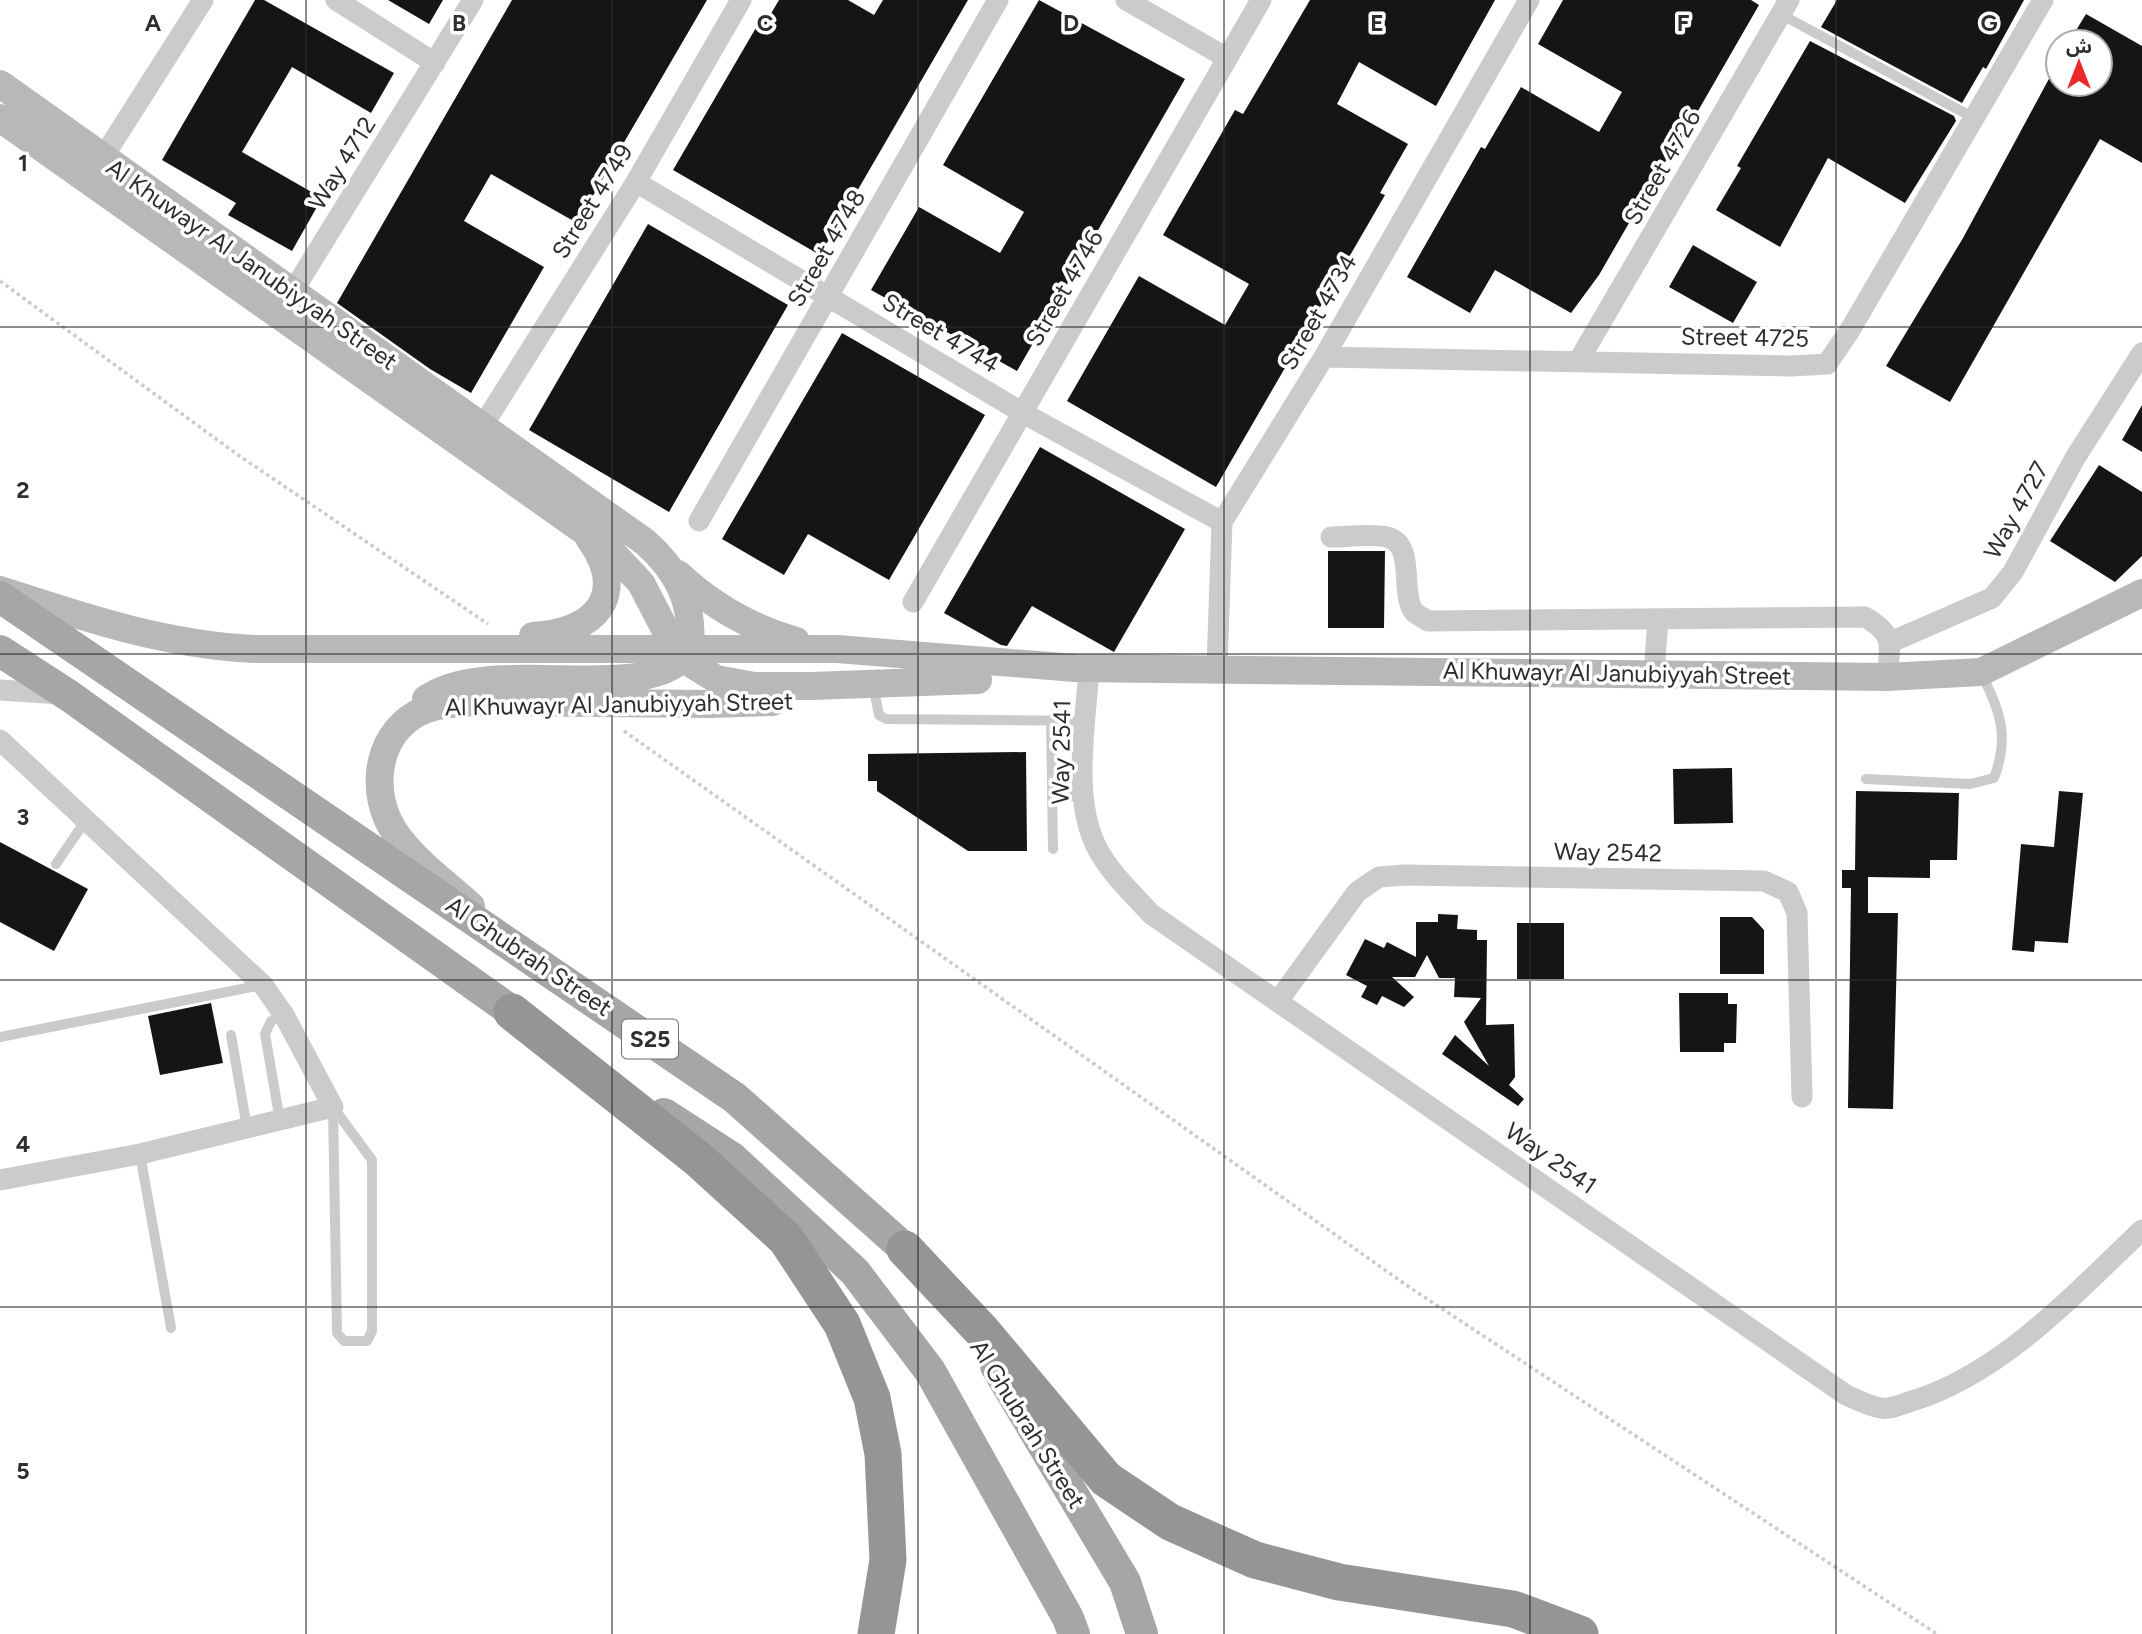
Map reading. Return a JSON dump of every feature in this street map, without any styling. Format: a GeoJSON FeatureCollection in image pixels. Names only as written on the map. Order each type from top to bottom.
{"type":"FeatureCollection","features":[{"type":"Feature","properties":{"kind":"highway"},"geometry":{"type":"LineString","coordinates":[[512,1012],[698,1159],[786,1239],[842,1324],[872,1398],[883,1454],[888,1560],[876,1634]]}},
{"type":"Feature","properties":{"kind":"highway"},"geometry":{"type":"LineString","coordinates":[[905,1249],[983,1332],[1106,1479],[1170,1522],[1255,1560],[1339,1583],[1513,1609],[1580,1634]]}},
{"type":"Feature","properties":{"kind":"main road","name":"Al Ghubrah Street"},"geometry":{"type":"LineString","coordinates":[[0,597],[735,1098],[905,1249],[996,1367],[1125,1582],[1142,1634]]}},
{"type":"Feature","properties":{"kind":"main road","name":"S25"},"geometry":{"type":"LineString","coordinates":[[0,651],[68,695],[512,1012],[732,1158],[855,1272],[930,1371],[1068,1618],[1074,1634]]}},
{"type":"Feature","properties":{"kind":"street"},"geometry":{"type":"LineString","coordinates":[[102,159],[203,0]]}},
{"type":"Feature","properties":{"kind":"street"},"geometry":{"type":"LineString","coordinates":[[336,0],[435,64]]}},
{"type":"Feature","properties":{"kind":"street","name":"Way 4712"},"geometry":{"type":"LineString","coordinates":[[293,291],[473,0]]}},
{"type":"Feature","properties":{"kind":"street","name":"Street 4749"},"geometry":{"type":"LineString","coordinates":[[482,427],[636,182],[741,0]]}},
{"type":"Feature","properties":{"kind":"street","name":"Street 4748"},"geometry":{"type":"LineString","coordinates":[[699,521],[998,0]]}},
{"type":"Feature","properties":{"kind":"street"},"geometry":{"type":"LineString","coordinates":[[1126,0],[1227,58]]}},
{"type":"Feature","properties":{"kind":"street","name":"Street 4746"},"geometry":{"type":"LineString","coordinates":[[913,602],[1261,0]]}},
{"type":"Feature","properties":{"kind":"street","name":"Street 4734"},"geometry":{"type":"LineString","coordinates":[[1217,668],[1222,522],[1324,357],[1529,0]]}},
{"type":"Feature","properties":{"kind":"street","name":"Street 4725"},"geometry":{"type":"LineString","coordinates":[[1324,357],[1792,366],[1827,363],[1850,330],[2043,0]]}},
{"type":"Feature","properties":{"kind":"street","name":"Street 4726"},"geometry":{"type":"LineString","coordinates":[[1579,360],[1785,7]]}},
{"type":"Feature","properties":{"kind":"street","name":"Al Khuwayr Al Janubiyyah Street"},"geometry":{"type":"LineString","coordinates":[[0,84],[645,542],[671,568],[688,605],[682,653]]}},
{"type":"Feature","properties":{"kind":"street","name":"Al Khuwayr Al Janubiyyah Street"},"geometry":{"type":"LineString","coordinates":[[0,118],[575,524],[631,569],[682,653]]}},
{"type":"Feature","properties":{"kind":"street","name":"Street 4744"},"geometry":{"type":"LineString","coordinates":[[636,182],[1023,413],[1222,522]]}},
{"type":"Feature","properties":{"kind":"street","name":"Way 4727"},"geometry":{"type":"LineString","coordinates":[[1891,642],[1992,598],[2013,572],[2075,458],[2142,353]]}},
{"type":"Feature","properties":{"kind":"street"},"geometry":{"type":"LineString","coordinates":[[335,650],[374,641],[552,635],[575,629],[594,616],[600,608],[605,600],[608,579],[591,540],[575,524]]}},
{"type":"Feature","properties":{"kind":"street"},"geometry":{"type":"LineString","coordinates":[[1331,537],[1387,537],[1396,542],[1404,554],[1409,599],[1415,612],[1428,621],[1865,617],[1882,627],[1891,642],[1886,677]]}},
{"type":"Feature","properties":{"kind":"street"},"geometry":{"type":"LineString","coordinates":[[671,568],[694,589],[747,623],[776,635],[837,649]]}},
{"type":"Feature","properties":{"kind":"street","name":"Al Khuwayr Al Janubiyyah Street"},"geometry":{"type":"LineString","coordinates":[[0,590],[132,632],[174,641],[253,649],[682,653],[837,649],[1082,668],[1886,677],[1981,672],[2142,594]]}},
{"type":"Feature","properties":{"kind":"street"},"geometry":{"type":"LineString","coordinates":[[1654,674],[1658,619]]}},
{"type":"Feature","properties":{"kind":"street"},"geometry":{"type":"LineString","coordinates":[[416,713],[426,699],[436,692],[463,683],[530,677],[631,678],[655,674],[682,653],[716,679],[754,685],[978,680]]}},
{"type":"Feature","properties":{"kind":"street","name":"Al Khuwayr Al Janubiyyah Street"},"geometry":{"type":"LineString","coordinates":[[511,943],[409,849],[384,814],[380,796],[382,760],[388,741],[416,713],[454,704],[489,702],[711,704],[875,695],[1082,668]]}},
{"type":"Feature","properties":{"kind":"street","name":"Way 2541"},"geometry":{"type":"LineString","coordinates":[[1082,668],[1086,721],[1083,796],[1087,823],[1097,848],[1115,875],[1152,914],[1846,1395],[1881,1409],[1926,1397],[1983,1367],[2070,1297],[2142,1230]]}},
{"type":"Feature","properties":{"kind":"street"},"geometry":{"type":"LineString","coordinates":[[0,690],[68,695]]}},
{"type":"Feature","properties":{"kind":"street"},"geometry":{"type":"LineString","coordinates":[[0,740],[263,985],[284,1015],[333,1107],[141,1154],[0,1180]]}},
{"type":"Feature","properties":{"kind":"street","name":"Way 2542"},"geometry":{"type":"LineString","coordinates":[[1278,1001],[1357,892],[1379,877],[1405,874],[1764,881],[1788,892],[1797,913],[1802,1097]]}},
{"type":"Feature","properties":{"kind":"lane"},"geometry":{"type":"LineString","coordinates":[[1785,7],[1974,118]]}},
{"type":"Feature","properties":{"kind":"lane"},"geometry":{"type":"LineString","coordinates":[[1866,779],[1970,784],[1994,778],[2001,759],[2003,720],[1981,672]]}},
{"type":"Feature","properties":{"kind":"lane"},"geometry":{"type":"LineString","coordinates":[[875,695],[880,715],[887,719],[1086,721]]}},
{"type":"Feature","properties":{"kind":"lane"},"geometry":{"type":"LineString","coordinates":[[1051,720],[1053,849]]}},
{"type":"Feature","properties":{"kind":"lane"},"geometry":{"type":"LineString","coordinates":[[1052,797],[1083,796]]}},
{"type":"Feature","properties":{"kind":"lane"},"geometry":{"type":"LineString","coordinates":[[56,864],[86,820]]}},
{"type":"Feature","properties":{"kind":"lane"},"geometry":{"type":"LineString","coordinates":[[0,1037],[263,985]]}},
{"type":"Feature","properties":{"kind":"lane"},"geometry":{"type":"LineString","coordinates":[[280,1121],[265,1034],[271,1021],[284,1015]]}},
{"type":"Feature","properties":{"kind":"lane"},"geometry":{"type":"LineString","coordinates":[[231,1035],[247,1128]]}},
{"type":"Feature","properties":{"kind":"lane"},"geometry":{"type":"LineString","coordinates":[[333,1107],[372,1160],[372,1331],[367,1341],[344,1341],[337,1333],[333,1107]]}},
{"type":"Feature","properties":{"kind":"lane"},"geometry":{"type":"LineString","coordinates":[[141,1154],[171,1328]]}},
{"type":"Feature","properties":{"kind":"path"},"geometry":{"type":"LineString","coordinates":[[0,281],[238,455],[486,624],[494,626]]}},
{"type":"Feature","properties":{"kind":"path"},"geometry":{"type":"LineString","coordinates":[[624,731],[1409,1287],[1937,1634]]}},
{"type":"Feature","properties":{"kind":"building"},"geometry":{"type":"Polygon","coordinates":[[[255,0],[264,0],[394,73],[371,113],[292,67],[242,152],[322,198],[292,251],[228,215],[236,203],[162,160],[255,0]]]}},
{"type":"Feature","properties":{"kind":"building"},"geometry":{"type":"Polygon","coordinates":[[[388,0],[443,0],[429,24],[388,0]]]}},
{"type":"Feature","properties":{"kind":"building"},"geometry":{"type":"Polygon","coordinates":[[[512,0],[707,0],[577,223],[491,174],[464,221],[544,267],[471,393],[430,369],[337,303],[512,0]]]}},
{"type":"Feature","properties":{"kind":"building"},"geometry":{"type":"Polygon","coordinates":[[[779,0],[848,0],[874,15],[883,0],[968,0],[820,255],[673,170],[764,14],[769,17],[779,0]]]}},
{"type":"Feature","properties":{"kind":"building"},"geometry":{"type":"Polygon","coordinates":[[[1039,0],[1185,79],[1017,371],[871,290],[919,207],[1000,253],[1024,212],[943,165],[1039,0]]]}},
{"type":"Feature","properties":{"kind":"building"},"geometry":{"type":"Polygon","coordinates":[[[1310,0],[1495,0],[1436,106],[1359,62],[1337,104],[1408,144],[1380,193],[1385,195],[1216,487],[1067,401],[1139,276],[1225,325],[1249,284],[1163,235],[1235,110],[1243,114],[1310,0]]]}},
{"type":"Feature","properties":{"kind":"building"},"geometry":{"type":"Polygon","coordinates":[[[1563,0],[1751,0],[1759,5],[1599,275],[1571,313],[1495,270],[1470,313],[1407,277],[1481,147],[1485,149],[1521,87],[1599,132],[1622,92],[1538,44],[1563,0]]]}},
{"type":"Feature","properties":{"kind":"building"},"geometry":{"type":"Polygon","coordinates":[[[1837,0],[2024,0],[1986,69],[1983,67],[1962,103],[1821,27],[1837,0]]]}},
{"type":"Feature","properties":{"kind":"building"},"geometry":{"type":"Polygon","coordinates":[[[2086,14],[2110,28],[2078,28],[2086,14]]]}},
{"type":"Feature","properties":{"kind":"building"},"geometry":{"type":"Polygon","coordinates":[[[2114,30],[2142,46],[2142,163],[2100,139],[1950,402],[1886,366],[1963,238],[2044,88],[2044,98],[2114,98],[2114,30]]]}},
{"type":"Feature","properties":{"kind":"building"},"geometry":{"type":"Polygon","coordinates":[[[1810,41],[1954,116],[1956,121],[1905,203],[1828,158],[1780,247],[1716,210],[1741,168],[1737,166],[1810,41]]]}},
{"type":"Feature","properties":{"kind":"building"},"geometry":{"type":"Polygon","coordinates":[[[648,224],[788,305],[669,512],[529,430],[648,224]]]}},
{"type":"Feature","properties":{"kind":"building"},"geometry":{"type":"Polygon","coordinates":[[[1693,245],[1757,282],[1733,323],[1669,287],[1693,245]]]}},
{"type":"Feature","properties":{"kind":"building"},"geometry":{"type":"Polygon","coordinates":[[[842,333],[985,415],[889,580],[808,534],[784,575],[722,539],[842,333]]]}},
{"type":"Feature","properties":{"kind":"building"},"geometry":{"type":"Polygon","coordinates":[[[2142,405],[2142,452],[2122,440],[2142,405]]]}},
{"type":"Feature","properties":{"kind":"building"},"geometry":{"type":"Polygon","coordinates":[[[1040,447],[1185,529],[1114,652],[1032,606],[1007,646],[944,613],[1040,447]]]}},
{"type":"Feature","properties":{"kind":"building"},"geometry":{"type":"Polygon","coordinates":[[[2099,465],[2142,492],[2142,556],[2115,582],[2050,541],[2099,465]]]}},
{"type":"Feature","properties":{"kind":"building"},"geometry":{"type":"Polygon","coordinates":[[[1328,551],[1385,551],[1384,628],[1328,628],[1328,551]]]}},
{"type":"Feature","properties":{"kind":"building"},"geometry":{"type":"Polygon","coordinates":[[[1026,752],[1027,851],[968,851],[877,791],[877,781],[868,781],[868,754],[1026,752]]]}},
{"type":"Feature","properties":{"kind":"building"},"geometry":{"type":"Polygon","coordinates":[[[1732,768],[1733,823],[1674,824],[1673,769],[1732,768]]]}},
{"type":"Feature","properties":{"kind":"building"},"geometry":{"type":"Polygon","coordinates":[[[1856,791],[1959,793],[1957,860],[1930,860],[1930,878],[1868,877],[1868,913],[1898,913],[1893,1109],[1848,1108],[1851,888],[1842,888],[1842,870],[1855,870],[1856,791]]]}},
{"type":"Feature","properties":{"kind":"building"},"geometry":{"type":"Polygon","coordinates":[[[2059,791],[2083,793],[2068,943],[2035,941],[2034,952],[2012,950],[2021,844],[2054,847],[2059,791]]]}},
{"type":"Feature","properties":{"kind":"building"},"geometry":{"type":"Polygon","coordinates":[[[0,842],[88,889],[54,951],[0,922],[0,842]]]}},
{"type":"Feature","properties":{"kind":"building"},"geometry":{"type":"Polygon","coordinates":[[[1438,914],[1458,915],[1457,929],[1477,930],[1477,940],[1487,940],[1486,1025],[1514,1024],[1515,1077],[1509,1085],[1524,1099],[1518,1106],[1442,1054],[1455,1035],[1489,1066],[1464,1022],[1481,998],[1454,997],[1455,978],[1439,978],[1427,955],[1415,977],[1392,977],[1414,997],[1404,1007],[1382,996],[1377,1005],[1361,997],[1367,986],[1346,975],[1365,939],[1384,948],[1387,942],[1416,957],[1416,922],[1438,922],[1438,914]]]}},
{"type":"Feature","properties":{"kind":"building"},"geometry":{"type":"Polygon","coordinates":[[[1720,917],[1752,917],[1764,930],[1764,974],[1720,974],[1720,917]]]}},
{"type":"Feature","properties":{"kind":"building"},"geometry":{"type":"Polygon","coordinates":[[[1517,923],[1564,923],[1564,979],[1517,979],[1517,923]]]}},
{"type":"Feature","properties":{"kind":"building"},"geometry":{"type":"Polygon","coordinates":[[[1679,993],[1728,993],[1728,1004],[1737,1004],[1736,1043],[1724,1043],[1724,1052],[1680,1052],[1679,993]]]}},
{"type":"Feature","properties":{"kind":"building"},"geometry":{"type":"Polygon","coordinates":[[[211,1003],[223,1063],[160,1075],[148,1016],[211,1003]]]}}]}
